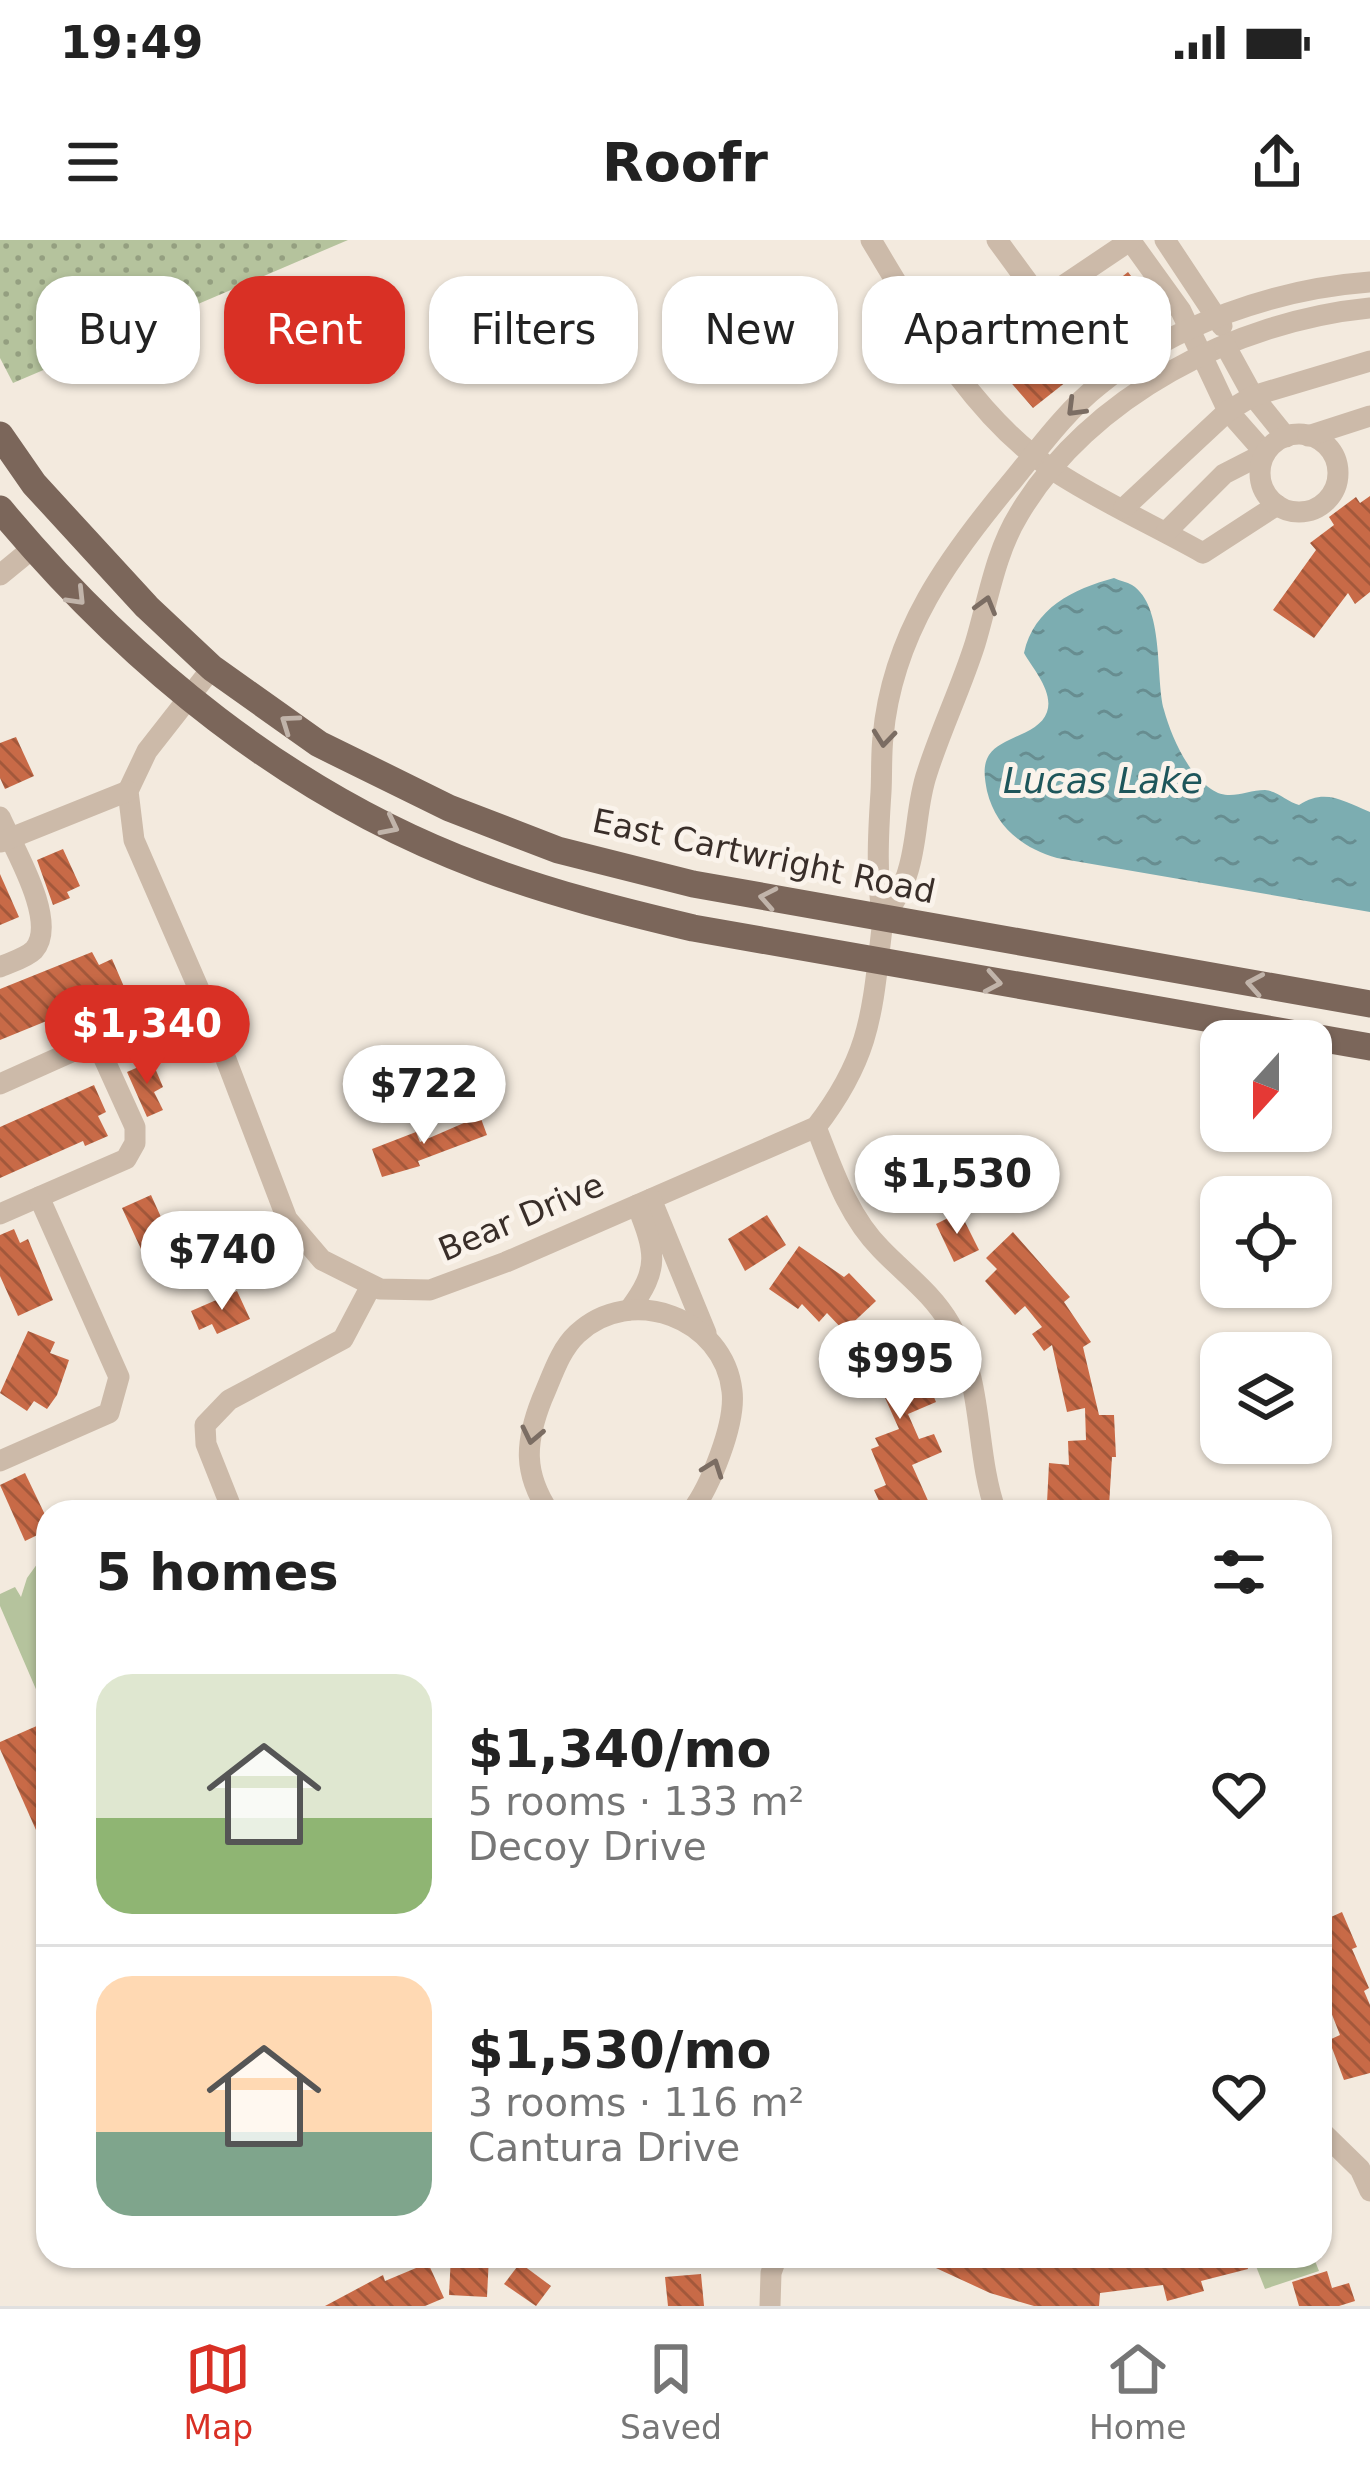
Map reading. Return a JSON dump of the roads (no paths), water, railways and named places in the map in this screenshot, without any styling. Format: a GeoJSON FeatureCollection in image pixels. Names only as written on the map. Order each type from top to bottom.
{"type":"FeatureCollection","features":[{"type":"Feature","properties":{"kind":"main road","name":"East Cartwright Road"},"geometry":{"type":"LineString","coordinates":[[0,435],[34,484],[147,608],[212,668],[320,744],[449,808],[558,850],[693,884],[1370,1004]]}},
{"type":"Feature","properties":{"kind":"main road"},"geometry":{"type":"LineString","coordinates":[[0,509],[117,638],[189,698],[309,782],[390,827],[479,866],[587,902],[693,928],[1370,1047]]}},
{"type":"Feature","properties":{"kind":"street"},"geometry":{"type":"LineString","coordinates":[[871,240],[894,276]]}},
{"type":"Feature","properties":{"kind":"street"},"geometry":{"type":"LineString","coordinates":[[997,240],[1023,276]]}},
{"type":"Feature","properties":{"kind":"street"},"geometry":{"type":"LineString","coordinates":[[1077,276],[1130,240],[1190,330],[1228,411],[1265,454]]}},
{"type":"Feature","properties":{"kind":"street"},"geometry":{"type":"LineString","coordinates":[[1165,240],[1218,318],[1253,396],[1296,436],[1324,443],[1332,453],[1337,466],[1334,491],[1327,501],[1305,512],[1277,505],[1260,478],[1265,454]]}},
{"type":"Feature","properties":{"kind":"street"},"geometry":{"type":"LineString","coordinates":[[994,1500],[978,1400],[957,1339],[926,1291],[881,1250],[859,1221],[816,1127],[844,1090],[868,1034],[883,920],[876,864],[883,735],[896,671],[911,629],[959,543],[1098,385],[1218,318],[1285,296],[1370,282]]}},
{"type":"Feature","properties":{"kind":"street"},"geometry":{"type":"LineString","coordinates":[[883,920],[908,871],[920,795],[964,676],[1005,543],[1019,514],[1054,470],[1113,410],[1202,356],[1285,323],[1370,308]]}},
{"type":"Feature","properties":{"kind":"street"},"geometry":{"type":"LineString","coordinates":[[1124,508],[1228,411],[1253,396],[1370,361]]}},
{"type":"Feature","properties":{"kind":"street"},"geometry":{"type":"LineString","coordinates":[[967,384],[1054,470],[1203,553],[1277,505]]}},
{"type":"Feature","properties":{"kind":"street"},"geometry":{"type":"LineString","coordinates":[[1166,532],[1224,474],[1296,436],[1370,416]]}},
{"type":"Feature","properties":{"kind":"street"},"geometry":{"type":"LineString","coordinates":[[0,575],[32,548]]}},
{"type":"Feature","properties":{"kind":"street"},"geometry":{"type":"LineString","coordinates":[[5,841],[128,791],[147,752],[212,668]]}},
{"type":"Feature","properties":{"kind":"street","name":"Bear Drive"},"geometry":{"type":"LineString","coordinates":[[128,791],[134,840],[201,994],[287,1219],[322,1260],[371,1286],[430,1290],[816,1127]]}},
{"type":"Feature","properties":{"kind":"street"},"geometry":{"type":"LineString","coordinates":[[0,817],[5,841],[43,917],[40,940],[31,953],[0,967]]}},
{"type":"Feature","properties":{"kind":"street"},"geometry":{"type":"LineString","coordinates":[[0,1084],[201,994]]}},
{"type":"Feature","properties":{"kind":"street"},"geometry":{"type":"LineString","coordinates":[[0,1214],[126,1159],[135,1143],[136,1127],[96,1041]]}},
{"type":"Feature","properties":{"kind":"street"},"geometry":{"type":"LineString","coordinates":[[0,1461],[109,1413],[119,1377],[39,1198]]}},
{"type":"Feature","properties":{"kind":"street"},"geometry":{"type":"LineString","coordinates":[[629,1310],[650,1280],[652,1266],[644,1202]]}},
{"type":"Feature","properties":{"kind":"street"},"geometry":{"type":"LineString","coordinates":[[644,1202],[728,1378],[730,1420],[700,1500]]}},
{"type":"Feature","properties":{"kind":"street"},"geometry":{"type":"LineString","coordinates":[[228,1500],[206,1444],[205,1424],[229,1400],[343,1339],[371,1286]]}},
{"type":"Feature","properties":{"kind":"street"},"geometry":{"type":"LineString","coordinates":[[541,1500],[527,1461],[529,1432],[560,1357],[577,1334],[601,1318],[629,1310],[658,1311],[686,1321],[709,1339]]}},
{"type":"Feature","properties":{"kind":"street"},"geometry":{"type":"LineString","coordinates":[[1332,2142],[1360,2169],[1370,2191]]}},
{"type":"Feature","properties":{"kind":"street"},"geometry":{"type":"LineString","coordinates":[[770,2306],[773,2268]]}},
{"type":"Feature","properties":{"kind":"water","name":"Lucas Lake"},"geometry":{"type":"Polygon","coordinates":[[[1114,578],[1132,585],[1150,609],[1167,720],[1182,754],[1203,782],[1224,795],[1265,790],[1299,805],[1326,797],[1370,812],[1370,912],[1057,858],[1033,849],[1004,826],[987,791],[987,759],[1002,744],[1036,726],[1047,712],[1042,681],[1024,653],[1029,637],[1057,603],[1114,578]]]}}]}
